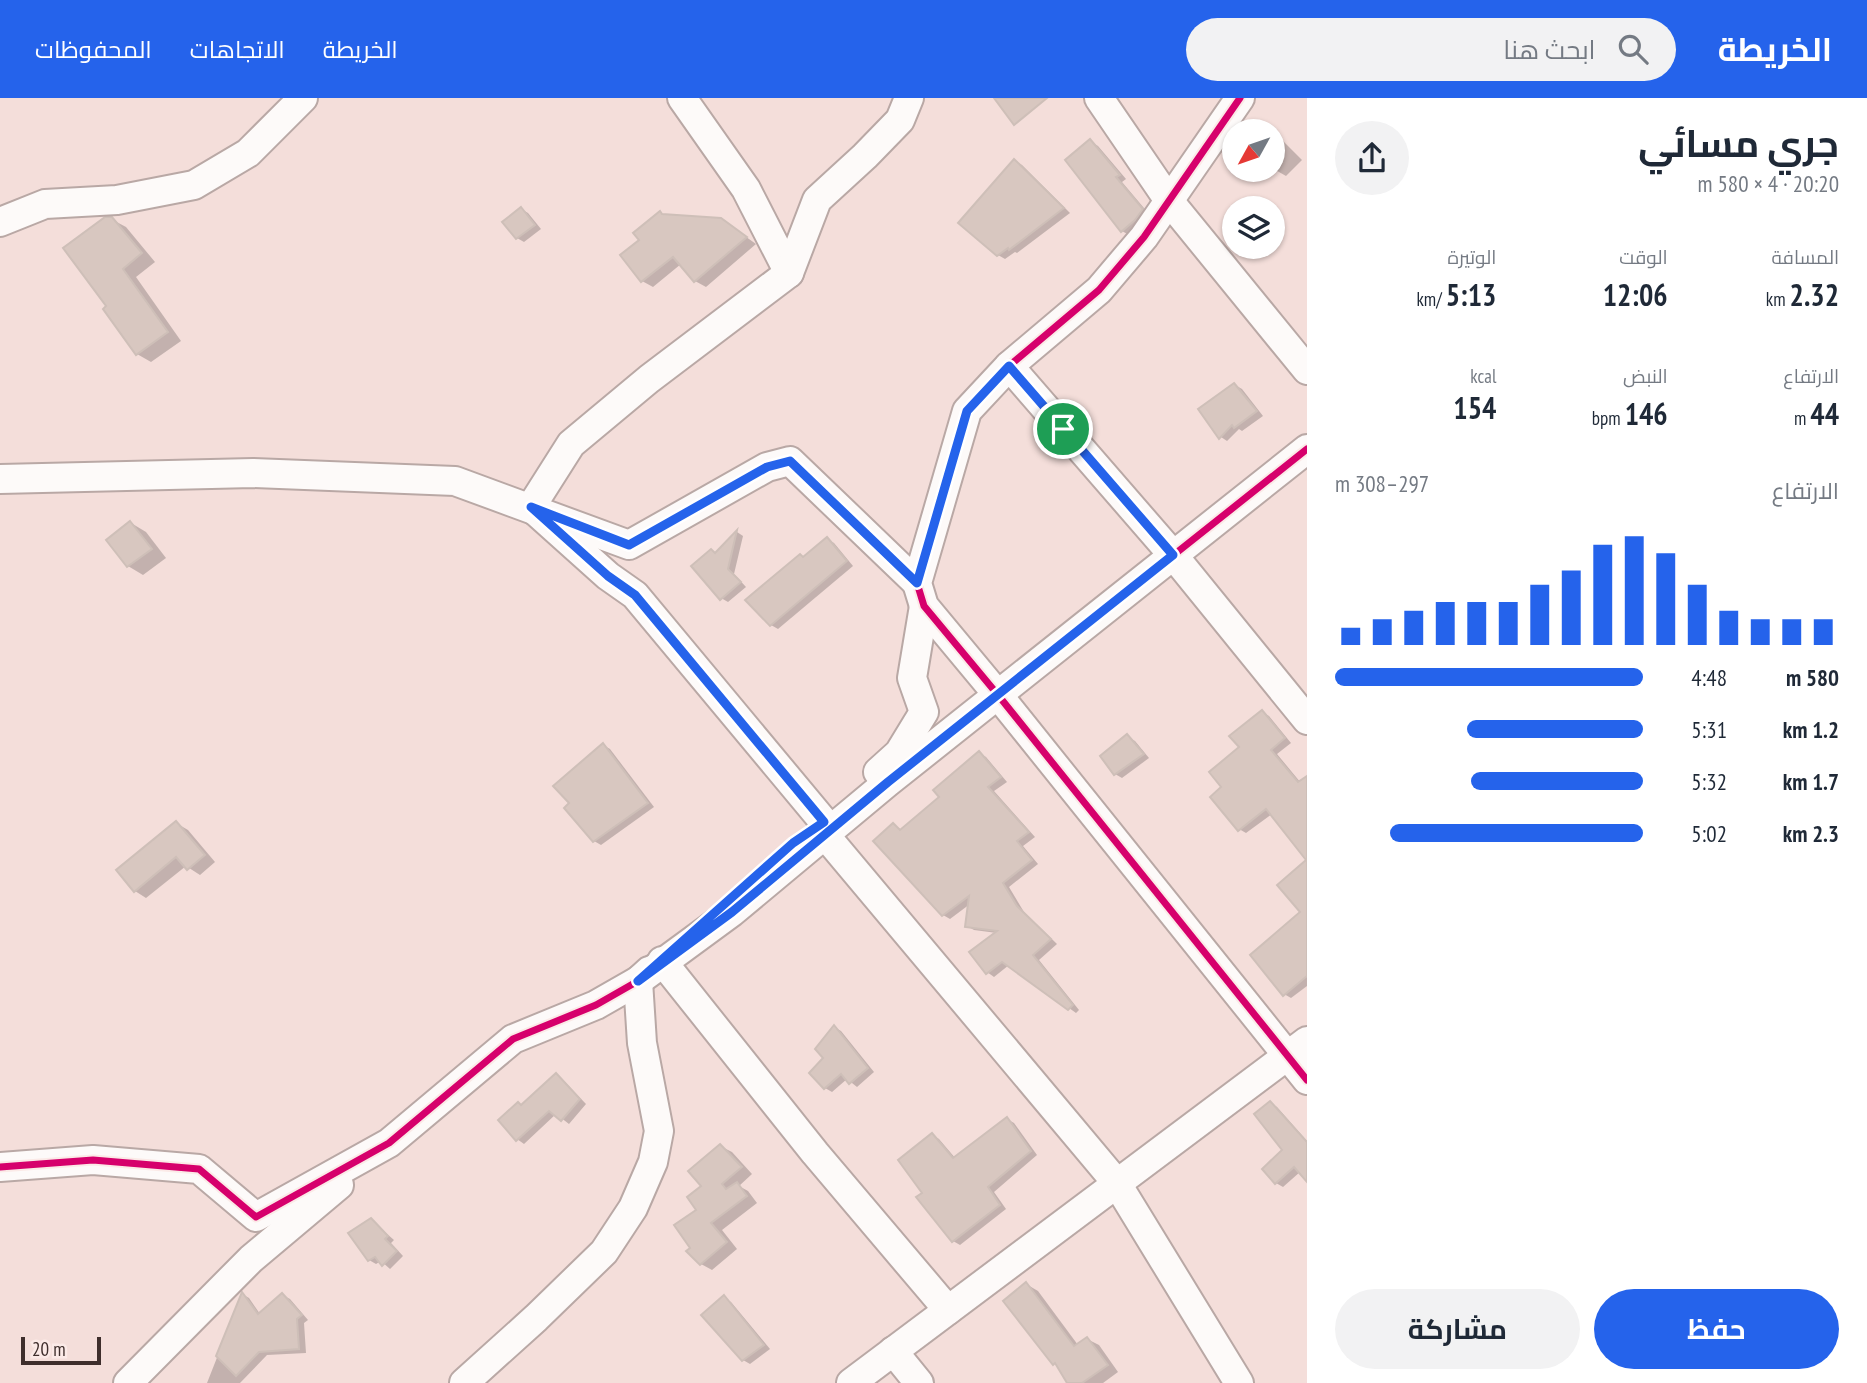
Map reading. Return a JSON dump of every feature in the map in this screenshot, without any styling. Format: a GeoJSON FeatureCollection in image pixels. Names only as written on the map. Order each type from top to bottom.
{"type":"FeatureCollection","features":[{"type":"Feature","properties":{"kind":"street"},"geometry":{"type":"LineString","coordinates":[[0,222],[45,204],[117,200],[194,185],[248,153],[303,98]]}},
{"type":"Feature","properties":{"kind":"street"},"geometry":{"type":"LineString","coordinates":[[682,98],[746,189],[789,273]]}},
{"type":"Feature","properties":{"kind":"street"},"geometry":{"type":"LineString","coordinates":[[531,507],[571,444],[649,379],[789,273],[817,200],[900,120],[909,98]]}},
{"type":"Feature","properties":{"kind":"street"},"geometry":{"type":"LineString","coordinates":[[1099,98],[1170,202],[1307,370]]}},
{"type":"Feature","properties":{"kind":"street"},"geometry":{"type":"LineString","coordinates":[[128,1383],[251,1259],[513,1040],[596,1005],[638,981],[732,912],[825,828],[899,753],[924,712],[912,678],[920,595],[967,411],[1009,366],[1099,290],[1170,202],[1240,98]]}},
{"type":"Feature","properties":{"kind":"street"},"geometry":{"type":"LineString","coordinates":[[1009,366],[1173,555],[1307,720]]}},
{"type":"Feature","properties":{"kind":"street"},"geometry":{"type":"LineString","coordinates":[[638,981],[793,843],[825,828],[998,695],[1307,449]]}},
{"type":"Feature","properties":{"kind":"street"},"geometry":{"type":"LineString","coordinates":[[0,479],[253,473],[455,481],[629,545],[767,467],[790,461],[920,595],[998,695],[1298,1048],[1307,1080]]}},
{"type":"Feature","properties":{"kind":"street"},"geometry":{"type":"LineString","coordinates":[[531,507],[608,576],[635,595],[1116,1182],[1239,1383]]}},
{"type":"Feature","properties":{"kind":"street"},"geometry":{"type":"LineString","coordinates":[[662,961],[815,1153],[948,1310]]}},
{"type":"Feature","properties":{"kind":"street"},"geometry":{"type":"LineString","coordinates":[[464,1383],[537,1318],[604,1252],[632,1208],[653,1162],[659,1131],[642,1043],[638,981]]}},
{"type":"Feature","properties":{"kind":"street"},"geometry":{"type":"LineString","coordinates":[[850,1383],[1298,1048]]}},
{"type":"Feature","properties":{"kind":"street"},"geometry":{"type":"LineString","coordinates":[[0,1167],[93,1160],[199,1169],[256,1217],[389,1143]]}},
{"type":"Feature","properties":{"kind":"street"},"geometry":{"type":"LineString","coordinates":[[893,1351],[919,1383]]}},
{"type":"Feature","properties":{"kind":"building"},"geometry":{"type":"Polygon","coordinates":[[[994,98],[1047,98],[1014,125],[994,98]]]}},
{"type":"Feature","properties":{"kind":"building"},"geometry":{"type":"Polygon","coordinates":[[[1090,139],[1120,175],[1116,177],[1143,209],[1121,232],[1065,160],[1090,139]]]}},
{"type":"Feature","properties":{"kind":"building"},"geometry":{"type":"Polygon","coordinates":[[[1014,159],[1064,208],[1009,250],[1008,248],[997,256],[958,223],[1014,159]]]}},
{"type":"Feature","properties":{"kind":"building"},"geometry":{"type":"Polygon","coordinates":[[[521,207],[535,225],[516,239],[502,222],[521,207]]]}},
{"type":"Feature","properties":{"kind":"building"},"geometry":{"type":"Polygon","coordinates":[[[660,211],[662,214],[721,218],[747,237],[694,282],[673,257],[641,282],[620,255],[639,240],[633,233],[660,211]]]}},
{"type":"Feature","properties":{"kind":"building"},"geometry":{"type":"Polygon","coordinates":[[[105,217],[112,217],[142,253],[123,269],[168,332],[136,355],[103,309],[106,306],[63,248],[105,217]]]}},
{"type":"Feature","properties":{"kind":"building"},"geometry":{"type":"Polygon","coordinates":[[[1234,383],[1257,411],[1234,428],[1232,425],[1219,439],[1198,409],[1234,383]]]}},
{"type":"Feature","properties":{"kind":"building"},"geometry":{"type":"Polygon","coordinates":[[[130,521],[152,549],[127,567],[106,540],[130,521]]]}},
{"type":"Feature","properties":{"kind":"building"},"geometry":{"type":"Polygon","coordinates":[[[737,530],[728,569],[741,582],[720,600],[691,566],[711,549],[715,553],[737,530]]]}},
{"type":"Feature","properties":{"kind":"building"},"geometry":{"type":"Polygon","coordinates":[[[827,537],[847,561],[770,626],[745,600],[800,554],[803,557],[827,537]]]}},
{"type":"Feature","properties":{"kind":"building"},"geometry":{"type":"Polygon","coordinates":[[[1262,710],[1285,738],[1271,750],[1298,782],[1307,776],[1307,976],[1283,996],[1250,955],[1300,912],[1277,885],[1306,860],[1266,809],[1238,831],[1210,797],[1221,787],[1209,772],[1239,747],[1229,736],[1262,710]]]}},
{"type":"Feature","properties":{"kind":"building"},"geometry":{"type":"Polygon","coordinates":[[[1127,734],[1144,754],[1114,775],[1100,756],[1127,734]]]}},
{"type":"Feature","properties":{"kind":"building"},"geometry":{"type":"Polygon","coordinates":[[[603,743],[648,803],[593,842],[564,808],[569,803],[553,786],[603,743]]]}},
{"type":"Feature","properties":{"kind":"building"},"geometry":{"type":"Polygon","coordinates":[[[979,751],[1001,777],[988,787],[1029,832],[1017,841],[1032,860],[1003,883],[1017,906],[1051,939],[1033,955],[1073,1005],[1068,1010],[1002,962],[986,974],[969,952],[997,931],[965,927],[969,896],[942,916],[873,841],[893,823],[900,830],[939,797],[933,790],[979,751]]]}},
{"type":"Feature","properties":{"kind":"building"},"geometry":{"type":"Polygon","coordinates":[[[176,821],[205,855],[187,870],[176,857],[134,892],[116,870],[176,821]]]}},
{"type":"Feature","properties":{"kind":"building"},"geometry":{"type":"Polygon","coordinates":[[[834,1025],[868,1068],[849,1084],[841,1074],[824,1089],[809,1073],[823,1058],[815,1049],[834,1025]]]}},
{"type":"Feature","properties":{"kind":"building"},"geometry":{"type":"Polygon","coordinates":[[[556,1073],[580,1099],[561,1121],[549,1111],[516,1141],[498,1120],[518,1102],[521,1105],[556,1073]]]}},
{"type":"Feature","properties":{"kind":"building"},"geometry":{"type":"Polygon","coordinates":[[[1270,1101],[1307,1142],[1307,1182],[1294,1167],[1275,1184],[1262,1169],[1282,1150],[1254,1114],[1270,1101]]]}},
{"type":"Feature","properties":{"kind":"building"},"geometry":{"type":"Polygon","coordinates":[[[1007,1117],[1031,1151],[988,1187],[1000,1205],[952,1242],[916,1197],[922,1193],[898,1160],[932,1133],[953,1158],[1007,1117]]]}},
{"type":"Feature","properties":{"kind":"building"},"geometry":{"type":"Polygon","coordinates":[[[720,1144],[742,1167],[722,1184],[726,1189],[737,1182],[747,1196],[711,1223],[727,1242],[700,1265],[686,1251],[690,1248],[674,1225],[696,1210],[687,1197],[701,1186],[688,1171],[720,1144]]]}},
{"type":"Feature","properties":{"kind":"building"},"geometry":{"type":"Polygon","coordinates":[[[371,1218],[388,1236],[385,1239],[397,1251],[382,1266],[375,1257],[368,1261],[348,1233],[371,1218]]]}},
{"type":"Feature","properties":{"kind":"building"},"geometry":{"type":"Polygon","coordinates":[[[1026,1282],[1074,1346],[1087,1337],[1108,1365],[1082,1383],[1067,1383],[1055,1363],[1053,1365],[1003,1301],[1026,1282]]]}},
{"type":"Feature","properties":{"kind":"building"},"geometry":{"type":"Polygon","coordinates":[[[242,1292],[258,1314],[282,1293],[302,1315],[297,1319],[299,1349],[259,1352],[236,1376],[216,1356],[242,1292]]]}},
{"type":"Feature","properties":{"kind":"building"},"geometry":{"type":"Polygon","coordinates":[[[724,1295],[764,1345],[742,1361],[701,1315],[724,1295]]]}},
{"type":"Feature","properties":{"kind":"cycle path"},"geometry":{"type":"LineString","coordinates":[[1240,98],[1144,237],[1099,290],[1009,366],[967,411],[917,583],[924,606],[1307,1080]]}},
{"type":"Feature","properties":{"kind":"cycle path"},"geometry":{"type":"LineString","coordinates":[[0,1167],[93,1160],[199,1169],[256,1217],[389,1143],[513,1039],[596,1005],[638,981],[732,912],[888,782],[1307,449]]}},
{"type":"Feature","properties":{"kind":"route"},"geometry":{"type":"LineString","coordinates":[[1009,366],[1063,429],[1173,555],[888,782],[732,912],[638,981],[793,843],[824,822],[635,595],[608,576],[531,507],[629,545],[767,467],[790,461],[917,583],[967,411],[1009,366]]}}]}
